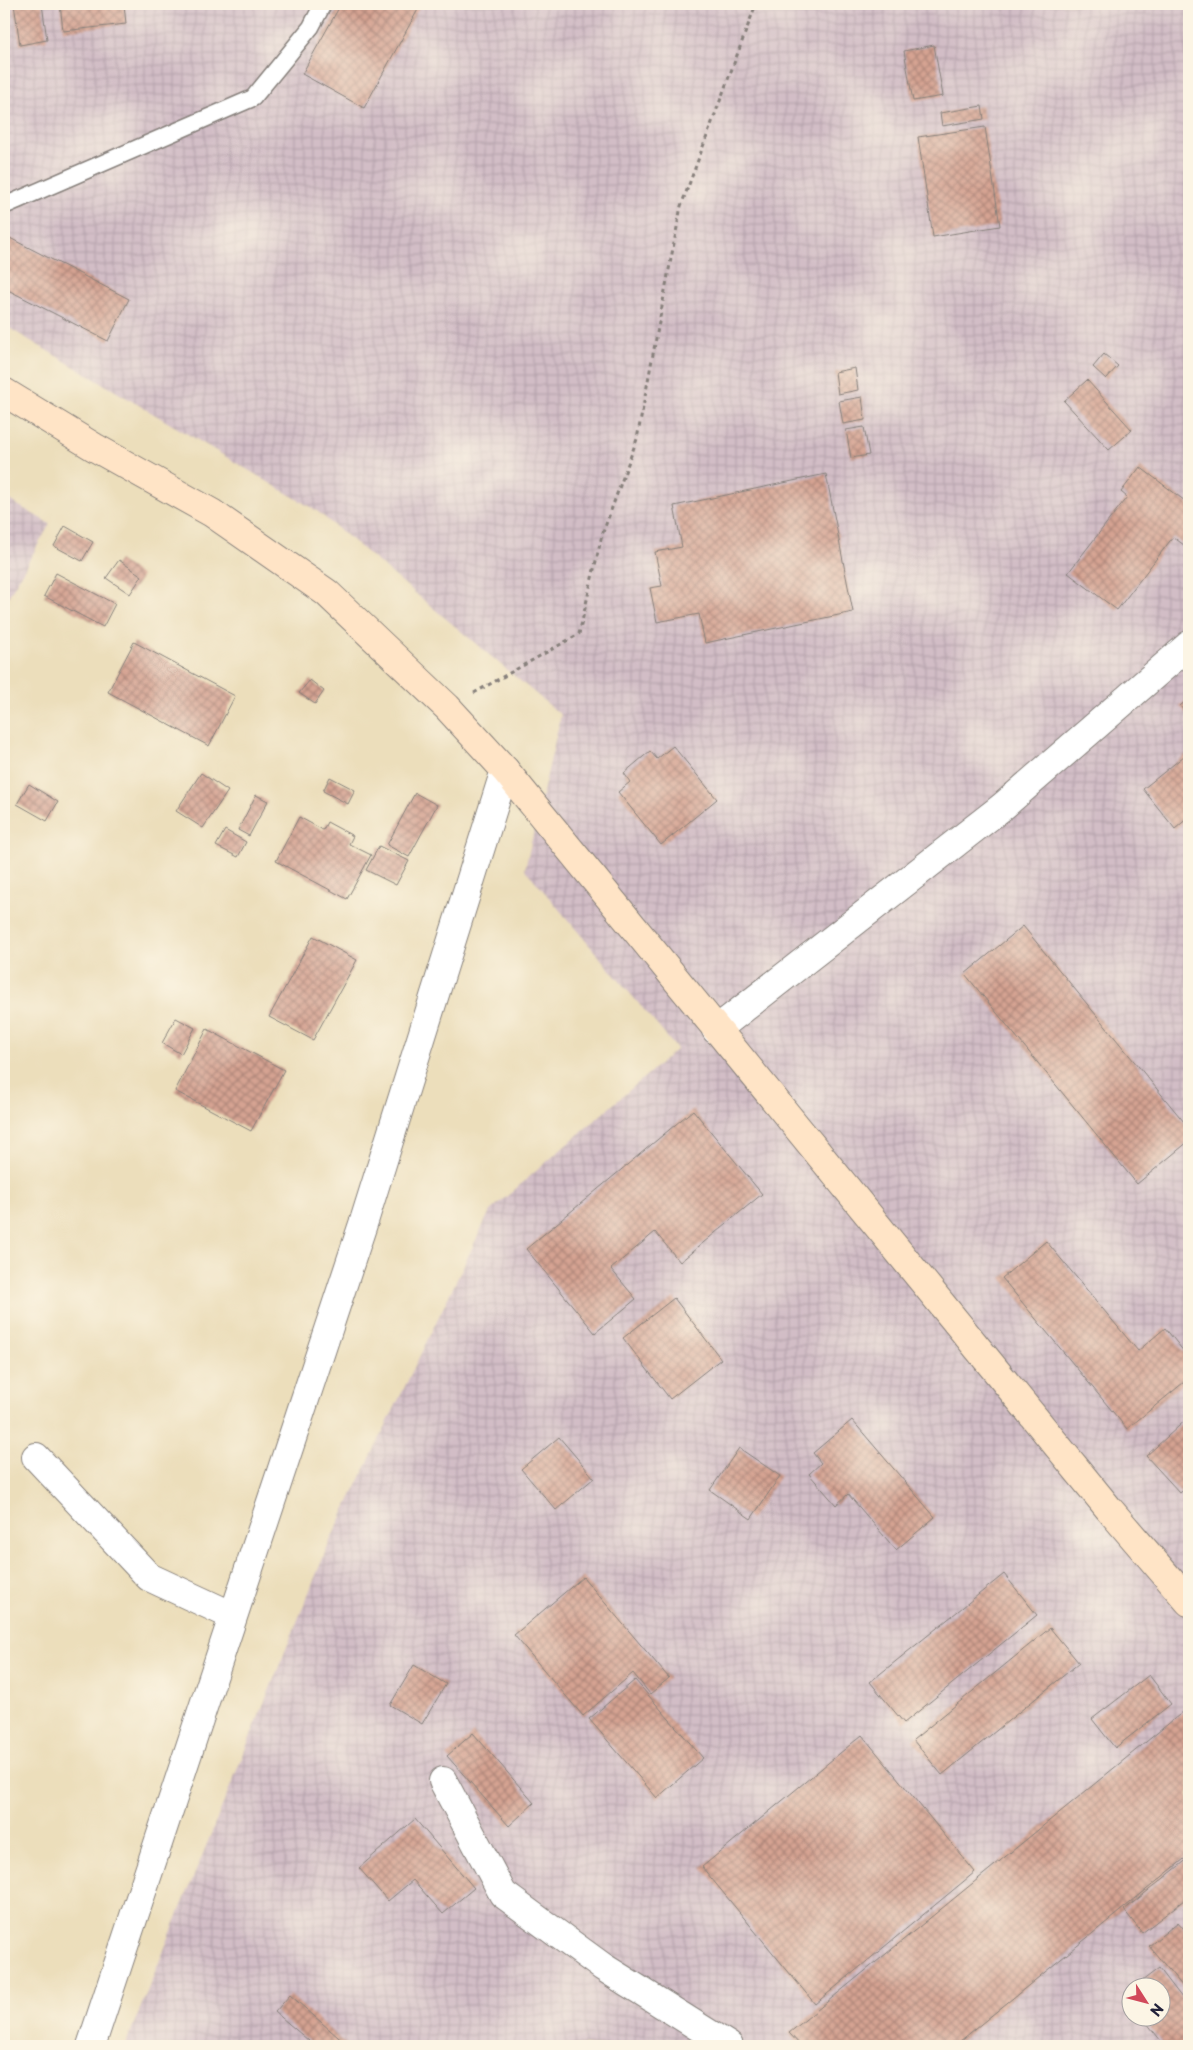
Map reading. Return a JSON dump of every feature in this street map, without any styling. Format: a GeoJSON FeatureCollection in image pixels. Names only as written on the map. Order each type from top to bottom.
{"type":"FeatureCollection","features":[{"type":"Feature","properties":{"kind":"main road"},"geometry":{"type":"LineString","coordinates":[[4,392],[94,447],[212,513],[327,593],[448,707],[505,770],[1109,1509],[1189,1602]]}},
{"type":"Feature","properties":{"kind":"street"},"geometry":{"type":"LineString","coordinates":[[716,1030],[1002,806],[1189,645]]}},
{"type":"Feature","properties":{"kind":"street"},"geometry":{"type":"LineString","coordinates":[[91,2046],[365,1218],[505,770]]}},
{"type":"Feature","properties":{"kind":"street"},"geometry":{"type":"LineString","coordinates":[[36,1457],[149,1578],[233,1616]]}},
{"type":"Feature","properties":{"kind":"street"},"geometry":{"type":"LineString","coordinates":[[443,1781],[502,1894],[603,1968],[729,2046]]}},
{"type":"Feature","properties":{"kind":"lane"},"geometry":{"type":"LineString","coordinates":[[4,206],[253,98],[311,27],[323,4]]}},
{"type":"Feature","properties":{"kind":"path"},"geometry":{"type":"LineString","coordinates":[[448,707],[579,634],[602,535],[637,439],[681,206],[756,4]]}},
{"type":"Feature","properties":{"kind":"shaded area"},"geometry":{"type":"Polygon","coordinates":[[[4,4],[1189,4],[1189,2046],[125,2046],[329,1543],[490,1211],[677,1049],[525,869],[561,715],[317,511],[4,325],[4,4]]]}},
{"type":"Feature","properties":{"kind":"shaded area"},"geometry":{"type":"Polygon","coordinates":[[[4,497],[50,524],[4,604],[4,497]]]}},
{"type":"Feature","properties":{"kind":"building"},"geometry":{"type":"Polygon","coordinates":[[[14,4],[42,4],[47,40],[20,45],[14,4]]]}},
{"type":"Feature","properties":{"kind":"building"},"geometry":{"type":"Polygon","coordinates":[[[60,4],[124,4],[126,24],[63,31],[60,4]]]}},
{"type":"Feature","properties":{"kind":"building"},"geometry":{"type":"Polygon","coordinates":[[[341,4],[421,4],[364,108],[302,74],[341,4]]]}},
{"type":"Feature","properties":{"kind":"building"},"geometry":{"type":"Polygon","coordinates":[[[934,45],[943,96],[913,101],[904,51],[934,45]]]}},
{"type":"Feature","properties":{"kind":"building"},"geometry":{"type":"Polygon","coordinates":[[[982,106],[984,119],[942,126],[940,113],[982,106]]]}},
{"type":"Feature","properties":{"kind":"building"},"geometry":{"type":"Polygon","coordinates":[[[985,127],[1000,226],[933,237],[918,137],[985,127]]]}},
{"type":"Feature","properties":{"kind":"building"},"geometry":{"type":"Polygon","coordinates":[[[4,235],[129,299],[108,341],[4,288],[4,235]]]}},
{"type":"Feature","properties":{"kind":"building"},"geometry":{"type":"Polygon","coordinates":[[[1104,354],[1118,366],[1106,379],[1093,367],[1104,354]]]}},
{"type":"Feature","properties":{"kind":"building"},"geometry":{"type":"Polygon","coordinates":[[[855,368],[858,390],[838,394],[835,372],[855,368]]]}},
{"type":"Feature","properties":{"kind":"building"},"geometry":{"type":"Polygon","coordinates":[[[1087,380],[1132,430],[1109,450],[1064,401],[1087,380]]]}},
{"type":"Feature","properties":{"kind":"building"},"geometry":{"type":"Polygon","coordinates":[[[862,397],[865,420],[843,424],[839,401],[862,397]]]}},
{"type":"Feature","properties":{"kind":"building"},"geometry":{"type":"Polygon","coordinates":[[[864,427],[869,455],[851,458],[846,430],[864,427]]]}},
{"type":"Feature","properties":{"kind":"building"},"geometry":{"type":"Polygon","coordinates":[[[1140,467],[1189,504],[1189,538],[1184,545],[1173,537],[1117,610],[1068,573],[1127,497],[1121,492],[1140,467]]]}},
{"type":"Feature","properties":{"kind":"building"},"geometry":{"type":"Polygon","coordinates":[[[826,474],[853,612],[705,643],[699,614],[657,622],[650,588],[662,586],[655,552],[682,547],[674,506],[826,474]]]}},
{"type":"Feature","properties":{"kind":"building"},"geometry":{"type":"Polygon","coordinates":[[[65,526],[93,542],[82,561],[54,546],[65,526]]]}},
{"type":"Feature","properties":{"kind":"building"},"geometry":{"type":"Polygon","coordinates":[[[119,560],[142,576],[130,594],[106,578],[119,560]]]}},
{"type":"Feature","properties":{"kind":"building"},"geometry":{"type":"Polygon","coordinates":[[[56,573],[115,604],[103,627],[44,596],[56,573]]]}},
{"type":"Feature","properties":{"kind":"building"},"geometry":{"type":"Polygon","coordinates":[[[134,642],[235,696],[209,746],[108,692],[134,642]]]}},
{"type":"Feature","properties":{"kind":"building"},"geometry":{"type":"Polygon","coordinates":[[[310,680],[324,691],[315,704],[299,693],[310,680]]]}},
{"type":"Feature","properties":{"kind":"building"},"geometry":{"type":"Polygon","coordinates":[[[1189,698],[1189,717],[1180,706],[1189,698]]]}},
{"type":"Feature","properties":{"kind":"building"},"geometry":{"type":"Polygon","coordinates":[[[673,746],[717,799],[661,845],[618,792],[630,782],[624,773],[650,751],[657,759],[673,746]]]}},
{"type":"Feature","properties":{"kind":"building"},"geometry":{"type":"Polygon","coordinates":[[[1189,752],[1189,817],[1175,829],[1143,789],[1189,752]]]}},
{"type":"Feature","properties":{"kind":"building"},"geometry":{"type":"Polygon","coordinates":[[[201,773],[228,791],[203,828],[176,811],[201,773]]]}},
{"type":"Feature","properties":{"kind":"building"},"geometry":{"type":"Polygon","coordinates":[[[330,777],[355,790],[348,804],[323,791],[330,777]]]}},
{"type":"Feature","properties":{"kind":"building"},"geometry":{"type":"Polygon","coordinates":[[[29,784],[58,802],[47,821],[17,804],[29,784]]]}},
{"type":"Feature","properties":{"kind":"building"},"geometry":{"type":"Polygon","coordinates":[[[415,793],[437,805],[409,857],[387,845],[415,793]]]}},
{"type":"Feature","properties":{"kind":"building"},"geometry":{"type":"Polygon","coordinates":[[[256,795],[268,801],[249,836],[238,830],[256,795]]]}},
{"type":"Feature","properties":{"kind":"building"},"geometry":{"type":"Polygon","coordinates":[[[299,817],[323,830],[327,822],[353,836],[349,844],[371,855],[347,899],[276,861],[299,817]]]}},
{"type":"Feature","properties":{"kind":"building"},"geometry":{"type":"Polygon","coordinates":[[[225,830],[246,842],[238,857],[216,846],[225,830]]]}},
{"type":"Feature","properties":{"kind":"building"},"geometry":{"type":"Polygon","coordinates":[[[379,846],[409,861],[396,885],[366,870],[379,846]]]}},
{"type":"Feature","properties":{"kind":"building"},"geometry":{"type":"Polygon","coordinates":[[[1023,926],[1189,1128],[1189,1141],[1137,1184],[965,974],[1023,926]]]}},
{"type":"Feature","properties":{"kind":"building"},"geometry":{"type":"Polygon","coordinates":[[[313,936],[357,960],[313,1040],[269,1017],[313,936]]]}},
{"type":"Feature","properties":{"kind":"building"},"geometry":{"type":"Polygon","coordinates":[[[176,1018],[195,1028],[181,1054],[162,1043],[176,1018]]]}},
{"type":"Feature","properties":{"kind":"building"},"geometry":{"type":"Polygon","coordinates":[[[207,1029],[284,1070],[251,1131],[175,1091],[207,1029]]]}},
{"type":"Feature","properties":{"kind":"building"},"geometry":{"type":"Polygon","coordinates":[[[693,1110],[762,1194],[680,1262],[655,1232],[611,1269],[636,1299],[595,1333],[526,1249],[693,1110]]]}},
{"type":"Feature","properties":{"kind":"building"},"geometry":{"type":"Polygon","coordinates":[[[1046,1241],[1138,1351],[1165,1328],[1189,1358],[1189,1378],[1127,1429],[1002,1278],[1046,1241]]]}},
{"type":"Feature","properties":{"kind":"building"},"geometry":{"type":"Polygon","coordinates":[[[674,1298],[721,1359],[670,1399],[623,1338],[674,1298]]]}},
{"type":"Feature","properties":{"kind":"building"},"geometry":{"type":"Polygon","coordinates":[[[1189,1417],[1189,1485],[1180,1493],[1146,1456],[1189,1417]]]}},
{"type":"Feature","properties":{"kind":"building"},"geometry":{"type":"Polygon","coordinates":[[[852,1420],[935,1517],[896,1550],[848,1494],[836,1505],[809,1474],[821,1463],[813,1453],[852,1420]]]}},
{"type":"Feature","properties":{"kind":"building"},"geometry":{"type":"Polygon","coordinates":[[[559,1437],[594,1478],[556,1510],[521,1469],[559,1437]]]}},
{"type":"Feature","properties":{"kind":"building"},"geometry":{"type":"Polygon","coordinates":[[[739,1448],[780,1476],[751,1519],[710,1490],[739,1448]]]}},
{"type":"Feature","properties":{"kind":"building"},"geometry":{"type":"Polygon","coordinates":[[[1004,1574],[1037,1615],[904,1723],[870,1682],[1004,1574]]]}},
{"type":"Feature","properties":{"kind":"building"},"geometry":{"type":"Polygon","coordinates":[[[583,1577],[669,1678],[650,1694],[633,1673],[583,1716],[514,1635],[583,1577]]]}},
{"type":"Feature","properties":{"kind":"building"},"geometry":{"type":"Polygon","coordinates":[[[1050,1628],[1079,1663],[942,1775],[913,1740],[1050,1628]]]}},
{"type":"Feature","properties":{"kind":"building"},"geometry":{"type":"Polygon","coordinates":[[[414,1665],[446,1684],[422,1724],[390,1705],[414,1665]]]}},
{"type":"Feature","properties":{"kind":"building"},"geometry":{"type":"Polygon","coordinates":[[[1149,1675],[1171,1704],[1115,1748],[1092,1719],[1149,1675]]]}},
{"type":"Feature","properties":{"kind":"building"},"geometry":{"type":"Polygon","coordinates":[[[635,1680],[703,1758],[657,1798],[589,1719],[635,1680]]]}},
{"type":"Feature","properties":{"kind":"building"},"geometry":{"type":"Polygon","coordinates":[[[1184,1711],[1189,1717],[1189,1855],[954,2046],[801,2046],[789,2033],[1184,1711]]]}},
{"type":"Feature","properties":{"kind":"building"},"geometry":{"type":"Polygon","coordinates":[[[473,1733],[534,1803],[509,1826],[447,1756],[473,1733]]]}},
{"type":"Feature","properties":{"kind":"building"},"geometry":{"type":"Polygon","coordinates":[[[862,1735],[975,1872],[815,2004],[702,1867],[862,1735]]]}},
{"type":"Feature","properties":{"kind":"building"},"geometry":{"type":"Polygon","coordinates":[[[415,1819],[474,1888],[443,1914],[413,1880],[388,1901],[359,1868],[415,1819]]]}},
{"type":"Feature","properties":{"kind":"building"},"geometry":{"type":"Polygon","coordinates":[[[1189,1858],[1189,1896],[1142,1933],[1124,1910],[1189,1858]]]}},
{"type":"Feature","properties":{"kind":"building"},"geometry":{"type":"Polygon","coordinates":[[[1178,1922],[1189,1935],[1189,1994],[1149,1946],[1178,1922]]]}},
{"type":"Feature","properties":{"kind":"building"},"geometry":{"type":"Polygon","coordinates":[[[1159,1968],[1167,1978],[1146,1978],[1159,1968]]]}},
{"type":"Feature","properties":{"kind":"building"},"geometry":{"type":"Polygon","coordinates":[[[1170,1982],[1189,2007],[1189,2041],[1183,2046],[1165,2046],[1151,2028],[1170,2028],[1170,1982]]]}},
{"type":"Feature","properties":{"kind":"building"},"geometry":{"type":"Polygon","coordinates":[[[290,1995],[346,2044],[344,2046],[315,2046],[275,2012],[290,1995]]]}}]}
